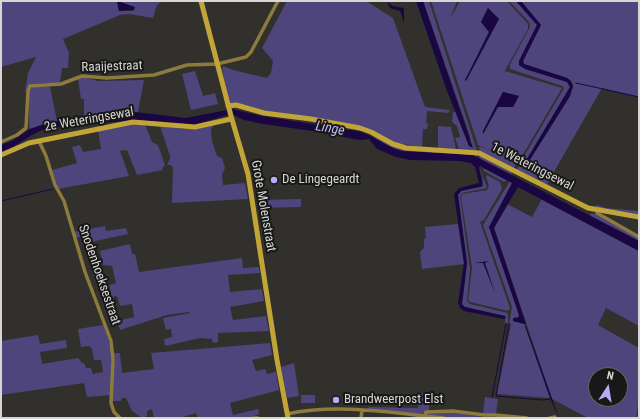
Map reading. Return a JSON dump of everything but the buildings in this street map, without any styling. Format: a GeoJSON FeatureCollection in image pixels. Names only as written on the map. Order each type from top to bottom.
{"type":"FeatureCollection","features":[{"type":"Feature","properties":{"kind":"street","name":"Grote Molenstraat"},"geometry":{"type":"LineString","coordinates":[[201,1],[228,108],[248,174],[278,365],[288,416]]}},
{"type":"Feature","properties":{"kind":"street"},"geometry":{"type":"LineString","coordinates":[[217,64],[249,56],[278,1]]}},
{"type":"Feature","properties":{"kind":"street","name":"Raaijestraat"},"geometry":{"type":"LineString","coordinates":[[1,142],[17,135],[26,128],[28,92],[30,86],[61,84],[82,76],[107,78],[143,77],[164,73],[187,65],[217,64]]}},
{"type":"Feature","properties":{"kind":"street","name":"1e Weteringsewal"},"geometry":{"type":"LineString","coordinates":[[228,108],[236,105],[244,109],[264,113],[311,119],[365,129],[389,142],[406,148],[478,153],[584,207],[597,211],[639,217]]}},
{"type":"Feature","properties":{"kind":"street","name":"2e Weteringsewal"},"geometry":{"type":"LineString","coordinates":[[1,155],[29,142],[133,122],[195,128],[231,118]]}},
{"type":"Feature","properties":{"kind":"street","name":"Snodenhoeksestraat"},"geometry":{"type":"LineString","coordinates":[[38,141],[46,156],[55,185],[64,201],[84,272],[111,341],[113,360],[111,403],[114,412],[120,418]]}},
{"type":"Feature","properties":{"kind":"street"},"geometry":{"type":"LineString","coordinates":[[597,211],[597,213],[606,219],[639,237]]}},
{"type":"Feature","properties":{"kind":"street"},"geometry":{"type":"LineString","coordinates":[[288,416],[330,410],[362,410],[444,418]]}},
{"type":"Feature","properties":{"kind":"street"},"geometry":{"type":"LineString","coordinates":[[361,418],[362,410]]}},
{"type":"Feature","properties":{"kind":"street"},"geometry":{"type":"LineString","coordinates":[[424,417],[426,412],[436,411],[490,417],[527,418]]}},
{"type":"Feature","properties":{"kind":"street"},"geometry":{"type":"LineString","coordinates":[[550,418],[555,417]]}},
{"type":"Feature","properties":{"kind":"street"},"geometry":{"type":"LineString","coordinates":[[253,418],[258,418]]}},
{"type":"Feature","properties":{"kind":"shaded area"},"geometry":{"type":"Polygon","coordinates":[[[1,1],[117,1],[119,11],[134,11],[130,6],[120,1],[162,1],[157,5],[153,18],[129,14],[120,15],[63,39],[69,53],[68,68],[62,68],[60,83],[35,84],[27,89],[25,93],[28,73],[36,57],[1,67],[1,1]]]}},
{"type":"Feature","properties":{"kind":"shaded area"},"geometry":{"type":"Polygon","coordinates":[[[287,1],[366,1],[393,18],[425,107],[450,110],[448,113],[427,111],[426,123],[428,124],[427,129],[423,129],[422,147],[396,143],[370,130],[268,112],[230,103],[222,69],[223,66],[233,70],[267,78],[271,73],[273,61],[262,48],[287,1]]]}},
{"type":"Feature","properties":{"kind":"shaded area"},"geometry":{"type":"Polygon","coordinates":[[[423,1],[429,1],[477,151],[459,149],[455,138],[460,137],[457,126],[452,122],[453,112],[456,112],[469,146],[470,136],[423,1]]]}},
{"type":"Feature","properties":{"kind":"shaded area"},"geometry":{"type":"Polygon","coordinates":[[[431,1],[457,1],[450,19],[460,1],[507,1],[528,24],[528,29],[503,74],[505,71],[562,88],[518,163],[478,145],[431,1]],[[488,8],[481,22],[489,32],[482,47],[499,19],[488,8]],[[503,92],[483,131],[483,134],[498,107],[507,107],[519,96],[503,92]]]}},
{"type":"Feature","properties":{"kind":"shaded area"},"geometry":{"type":"Polygon","coordinates":[[[509,1],[516,1],[537,25],[519,61],[520,66],[567,82],[570,87],[524,164],[526,166],[570,96],[573,86],[571,81],[567,78],[524,64],[523,61],[541,25],[521,1],[639,1],[639,97],[602,88],[547,184],[590,207],[584,206],[516,170],[564,88],[562,86],[510,69],[510,64],[530,27],[529,22],[509,1]]]}},
{"type":"Feature","properties":{"kind":"shaded area"},"geometry":{"type":"Polygon","coordinates":[[[195,71],[203,96],[215,93],[218,104],[191,110],[182,74],[195,71]]]}},
{"type":"Feature","properties":{"kind":"shaded area"},"geometry":{"type":"Polygon","coordinates":[[[82,77],[99,81],[144,80],[138,112],[84,119],[84,99],[81,99],[78,79],[82,77]]]}},
{"type":"Feature","properties":{"kind":"shaded area"},"geometry":{"type":"Polygon","coordinates":[[[32,87],[50,87],[57,121],[30,129],[29,92],[32,87]]]}},
{"type":"Feature","properties":{"kind":"shaded area"},"geometry":{"type":"Polygon","coordinates":[[[129,124],[145,124],[152,142],[158,145],[165,165],[162,168],[163,170],[137,175],[127,150],[120,151],[129,176],[58,189],[52,170],[77,163],[72,147],[80,145],[83,152],[101,149],[98,130],[129,124]]]}},
{"type":"Feature","properties":{"kind":"shaded area"},"geometry":{"type":"Polygon","coordinates":[[[215,124],[211,129],[212,141],[217,156],[222,158],[225,168],[222,174],[223,185],[245,183],[248,199],[172,203],[173,168],[171,165],[167,165],[170,156],[160,126],[184,129],[215,124]]]}},
{"type":"Feature","properties":{"kind":"shaded area"},"geometry":{"type":"Polygon","coordinates":[[[438,126],[451,127],[456,149],[438,148],[438,126]]]}},
{"type":"Feature","properties":{"kind":"shaded area"},"geometry":{"type":"Polygon","coordinates":[[[373,136],[389,144],[477,154],[478,158],[451,153],[409,152],[384,144],[373,136]]]}},
{"type":"Feature","properties":{"kind":"shaded area"},"geometry":{"type":"Polygon","coordinates":[[[481,146],[516,163],[514,169],[480,152],[479,147],[481,146]]]}},
{"type":"Feature","properties":{"kind":"shaded area"},"geometry":{"type":"Polygon","coordinates":[[[479,155],[513,172],[511,174],[480,159],[479,155]]]}},
{"type":"Feature","properties":{"kind":"shaded area"},"geometry":{"type":"Polygon","coordinates":[[[479,166],[487,188],[462,193],[460,196],[470,269],[467,301],[470,304],[508,313],[508,323],[505,323],[505,316],[462,305],[467,263],[458,195],[461,191],[481,187],[483,180],[479,166]]]}},
{"type":"Feature","properties":{"kind":"shaded area"},"geometry":{"type":"Polygon","coordinates":[[[483,168],[508,180],[504,182],[484,171],[483,168]]]}},
{"type":"Feature","properties":{"kind":"shaded area"},"geometry":{"type":"Polygon","coordinates":[[[487,175],[500,182],[502,189],[484,220],[480,222],[510,308],[508,311],[470,302],[468,300],[472,268],[461,197],[462,194],[487,190],[489,186],[486,177],[487,175]]]}},
{"type":"Feature","properties":{"kind":"shaded area"},"geometry":{"type":"Polygon","coordinates":[[[510,181],[512,184],[489,227],[519,315],[519,317],[515,317],[513,321],[524,323],[550,398],[497,394],[511,324],[509,323],[512,307],[483,225],[510,181]]]}},
{"type":"Feature","properties":{"kind":"shaded area"},"geometry":{"type":"Polygon","coordinates":[[[301,199],[301,207],[259,208],[258,200],[301,199]]]}},
{"type":"Feature","properties":{"kind":"shaded area"},"geometry":{"type":"Polygon","coordinates":[[[542,199],[639,251],[639,326],[606,308],[598,325],[639,348],[639,398],[636,418],[588,418],[552,399],[494,228],[507,204],[532,217],[542,199]]]}},
{"type":"Feature","properties":{"kind":"shaded area"},"geometry":{"type":"Polygon","coordinates":[[[597,205],[606,208],[639,211],[639,216],[594,207],[597,205]]]}},
{"type":"Feature","properties":{"kind":"shaded area"},"geometry":{"type":"Polygon","coordinates":[[[591,213],[598,215],[639,238],[639,241],[590,216],[591,213]]]}},
{"type":"Feature","properties":{"kind":"shaded area"},"geometry":{"type":"Polygon","coordinates":[[[458,224],[464,264],[422,269],[420,252],[424,248],[424,239],[426,238],[425,227],[458,224]]]}},
{"type":"Feature","properties":{"kind":"shaded area"},"geometry":{"type":"Polygon","coordinates":[[[105,226],[106,231],[126,228],[128,234],[91,242],[89,235],[75,238],[73,232],[105,226]]]}},
{"type":"Feature","properties":{"kind":"shaded area"},"geometry":{"type":"Polygon","coordinates":[[[130,244],[132,254],[135,254],[139,272],[242,258],[243,268],[259,267],[260,273],[228,275],[230,292],[262,289],[264,301],[230,307],[233,320],[266,316],[269,331],[218,333],[218,342],[213,343],[212,339],[200,338],[165,346],[164,339],[172,337],[171,329],[166,330],[163,318],[190,313],[189,312],[167,315],[120,330],[117,321],[134,317],[132,304],[120,306],[117,296],[112,297],[109,285],[116,283],[112,266],[103,265],[100,251],[130,244]]]}},
{"type":"Feature","properties":{"kind":"shaded area"},"geometry":{"type":"Polygon","coordinates":[[[103,325],[111,351],[111,395],[87,397],[84,383],[1,395],[1,341],[38,335],[40,344],[66,340],[67,348],[40,352],[42,364],[78,358],[82,363],[84,363],[86,368],[91,368],[93,374],[103,372],[101,360],[94,360],[92,349],[89,346],[81,347],[78,329],[103,325]]]}},
{"type":"Feature","properties":{"kind":"shaded area"},"geometry":{"type":"Polygon","coordinates":[[[270,343],[272,355],[252,360],[256,371],[265,369],[267,374],[276,372],[279,390],[230,403],[233,415],[258,409],[259,414],[249,418],[198,418],[196,413],[180,418],[154,418],[152,409],[147,411],[147,416],[142,418],[132,411],[126,398],[122,398],[121,401],[112,401],[114,353],[120,353],[122,373],[154,369],[151,353],[270,343]]]}},
{"type":"Feature","properties":{"kind":"shaded area"},"geometry":{"type":"Polygon","coordinates":[[[294,363],[299,396],[287,398],[281,367],[294,363]]]}},
{"type":"Feature","properties":{"kind":"shaded area"},"geometry":{"type":"Polygon","coordinates":[[[419,393],[430,393],[429,410],[422,414],[367,409],[369,407],[418,408],[419,393]]]}},
{"type":"Feature","properties":{"kind":"shaded area"},"geometry":{"type":"Polygon","coordinates":[[[301,395],[315,395],[315,403],[301,403],[301,395]]]}},
{"type":"Feature","properties":{"kind":"shaded area"},"geometry":{"type":"Polygon","coordinates":[[[485,397],[498,399],[496,414],[483,414],[485,397]]]}},
{"type":"Feature","properties":{"kind":"shaded area"},"geometry":{"type":"Polygon","coordinates":[[[426,412],[451,412],[488,418],[457,418],[427,415],[426,412]]]}},
{"type":"Feature","properties":{"kind":"water"},"geometry":{"type":"Polygon","coordinates":[[[117,1],[135,7],[134,10],[119,11],[117,1]]]}},
{"type":"Feature","properties":{"kind":"water"},"geometry":{"type":"Polygon","coordinates":[[[416,1],[423,1],[473,148],[469,146],[447,91],[416,1]]]}},
{"type":"Feature","properties":{"kind":"water"},"geometry":{"type":"Polygon","coordinates":[[[516,1],[521,1],[541,25],[523,61],[524,64],[567,78],[571,81],[573,86],[570,96],[526,166],[524,164],[570,87],[567,82],[525,69],[519,65],[519,61],[537,25],[516,1]]]}},
{"type":"Feature","properties":{"kind":"water"},"geometry":{"type":"Polygon","coordinates":[[[387,2],[393,6],[404,8],[404,23],[400,11],[390,8],[387,2]]]}},
{"type":"Feature","properties":{"kind":"water"},"geometry":{"type":"Polygon","coordinates":[[[488,8],[499,19],[466,81],[465,80],[489,32],[481,22],[488,8]]]}},
{"type":"Feature","properties":{"kind":"water"},"geometry":{"type":"Polygon","coordinates":[[[503,92],[519,96],[513,107],[498,107],[483,134],[483,131],[503,92]]]}},
{"type":"Feature","properties":{"kind":"water","name":"Linge"},"geometry":{"type":"Polygon","coordinates":[[[232,109],[262,116],[357,131],[369,135],[402,151],[473,155],[639,241],[639,251],[518,187],[494,228],[526,324],[524,324],[513,321],[513,318],[518,318],[519,315],[489,227],[512,183],[480,166],[483,186],[461,191],[458,195],[467,263],[462,304],[465,307],[505,316],[506,318],[504,319],[464,311],[460,308],[458,303],[464,263],[454,194],[459,188],[479,183],[475,167],[471,163],[460,161],[410,160],[396,157],[377,149],[369,139],[360,140],[263,124],[244,120],[234,115],[227,115],[195,125],[135,120],[49,128],[1,153],[1,145],[12,141],[30,129],[50,122],[108,117],[135,112],[186,118],[232,109]]]}},
{"type":"Feature","properties":{"kind":"water"},"geometry":{"type":"Polygon","coordinates":[[[489,261],[485,263],[495,293],[483,263],[475,263],[489,261]]]}},
{"type":"Feature","properties":{"kind":"water"},"geometry":{"type":"Polygon","coordinates":[[[526,326],[559,418],[550,398],[526,326]]]}},
{"type":"Feature","properties":{"kind":"waterway"},"geometry":{"type":"LineString","coordinates":[[576,83],[639,97]]}},
{"type":"Feature","properties":{"kind":"waterway"},"geometry":{"type":"LineString","coordinates":[[1,201],[53,189]]}},
{"type":"Feature","properties":{"kind":"waterway"},"geometry":{"type":"LineString","coordinates":[[492,397],[506,324]]}},
{"type":"Feature","properties":{"kind":"waterway"},"geometry":{"type":"LineString","coordinates":[[509,324],[496,396],[542,400],[550,399]]}},
{"type":"Feature","properties":{"kind":"railway"},"geometry":{"type":"LineString","coordinates":[[638,418],[639,412]]}},
{"type":"Feature","properties":{"kind":"place","name":"De Lingegeardt"},"geometry":{"type":"Point","coordinates":[274,180]}},
{"type":"Feature","properties":{"kind":"place","name":"Brandweerpost Elst"},"geometry":{"type":"Point","coordinates":[336,400]}}]}
